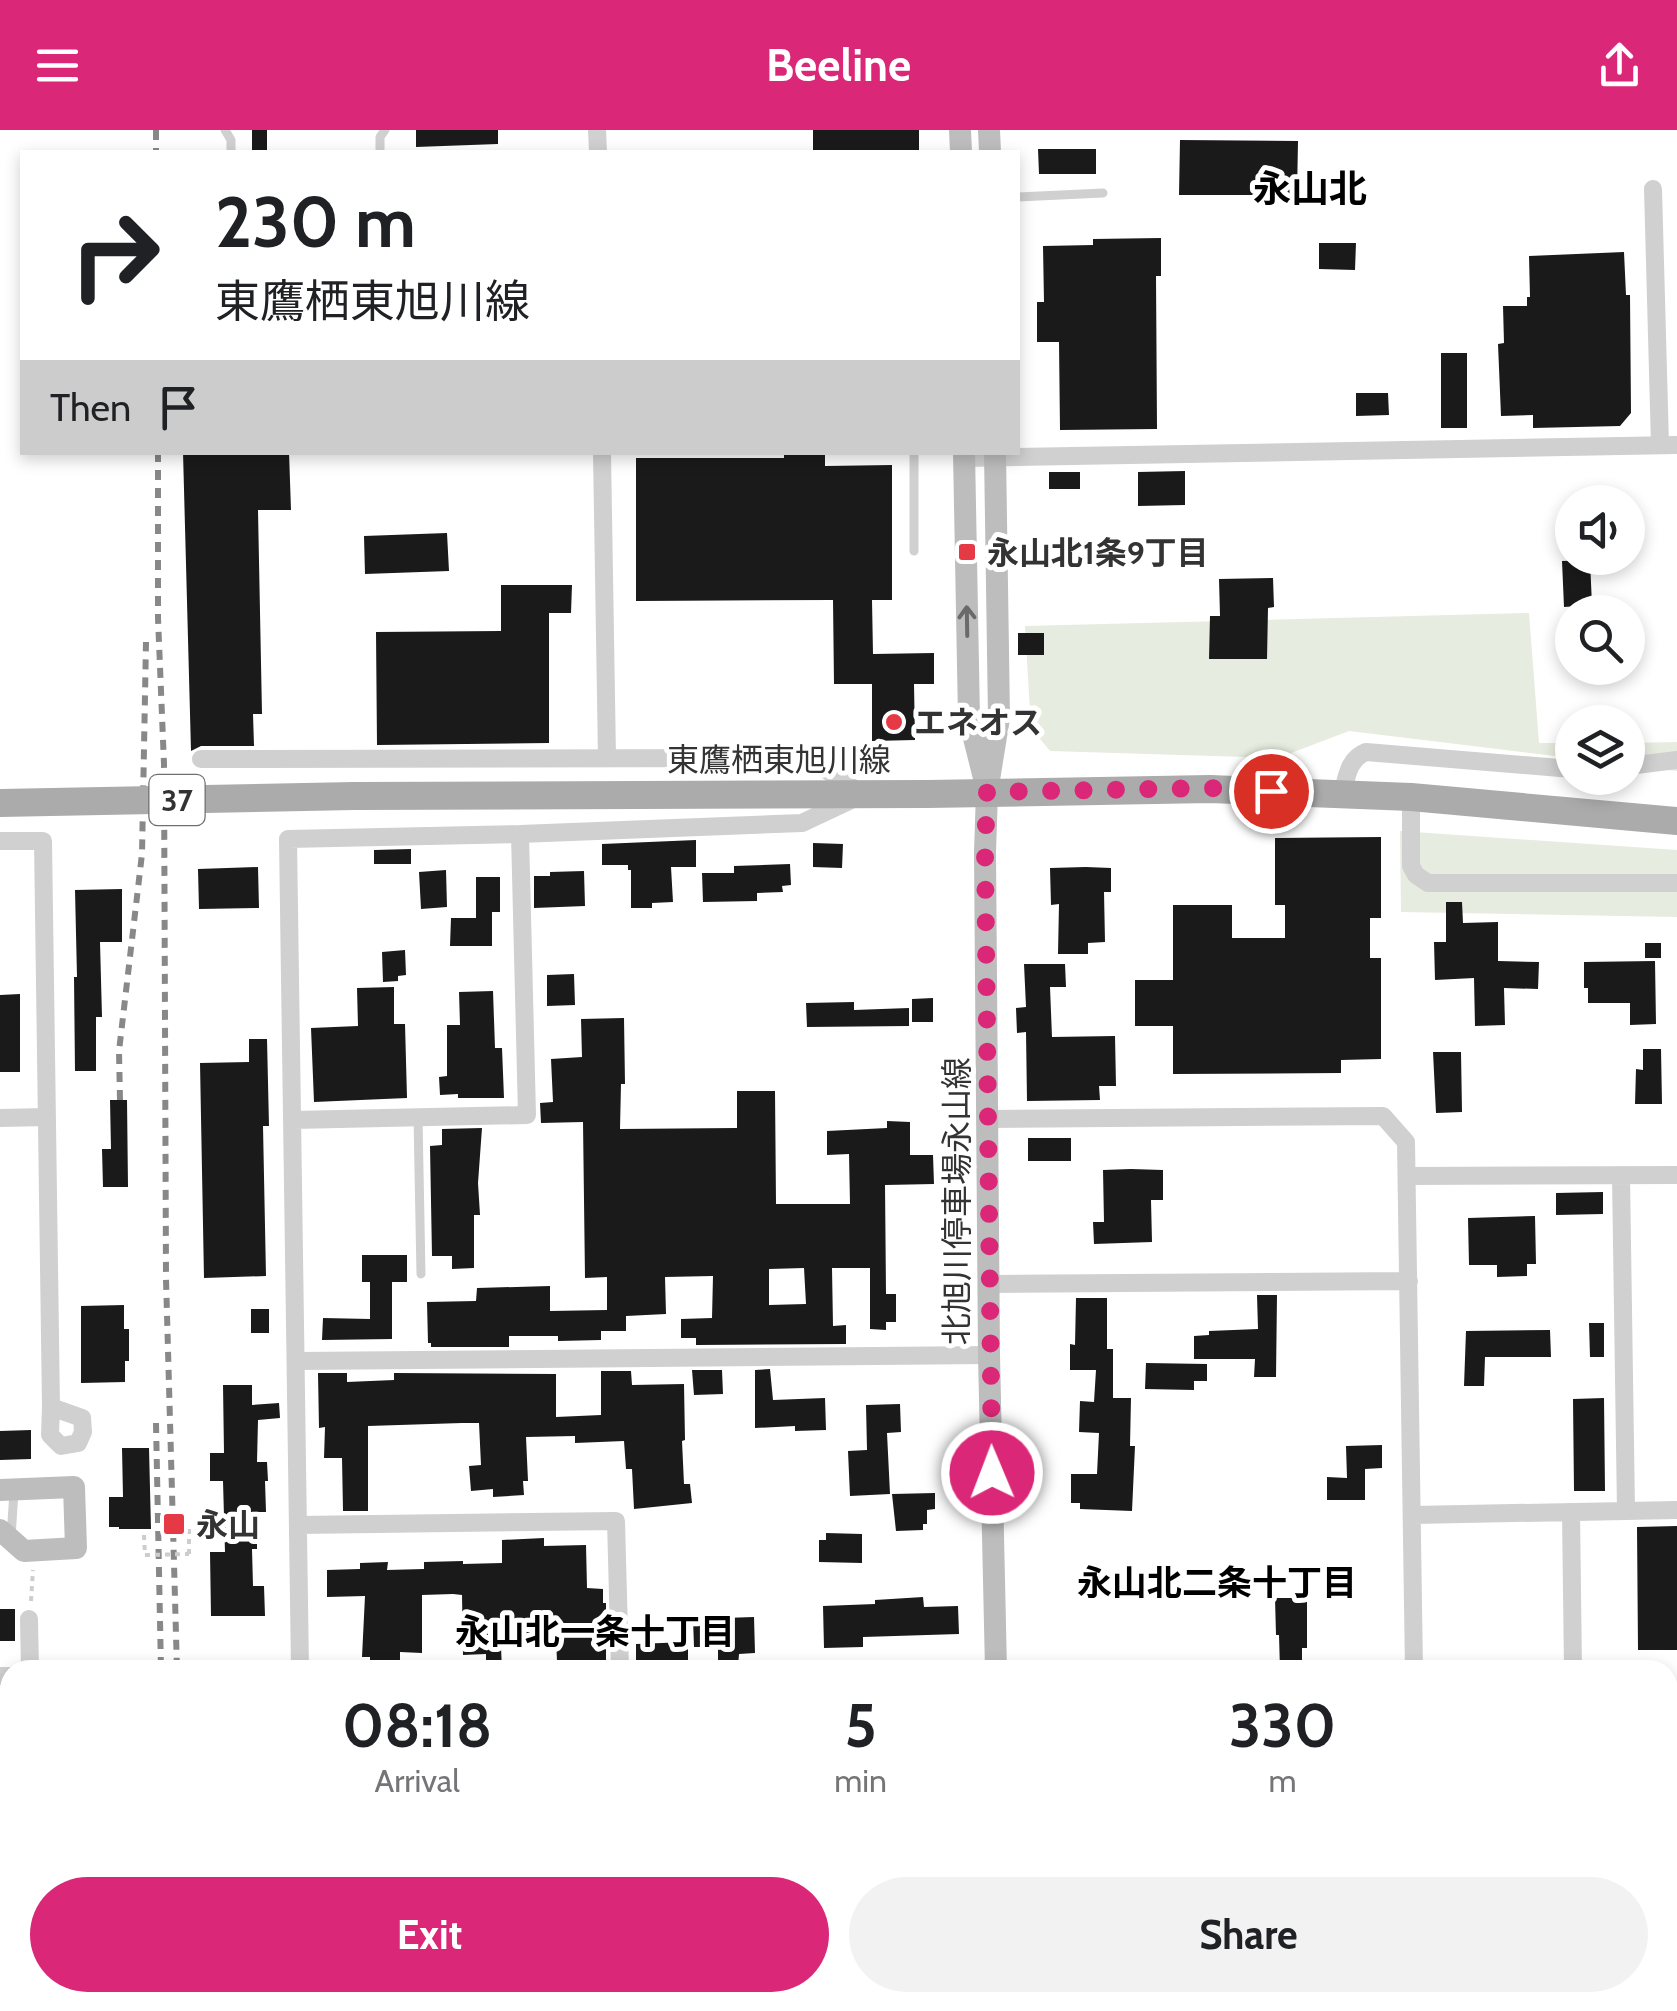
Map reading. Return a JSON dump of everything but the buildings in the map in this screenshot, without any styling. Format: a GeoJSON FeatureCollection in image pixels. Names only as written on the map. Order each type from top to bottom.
{"type":"FeatureCollection","features":[{"type":"Feature","properties":{"kind":"main road","name":"北旭川停車場永山線"},"geometry":{"type":"LineString","coordinates":[[995,455],[1000,718],[987,792],[985,852],[996,1660]]}},
{"type":"Feature","properties":{"kind":"main road","name":"北旭川停車場永山線"},"geometry":{"type":"LineString","coordinates":[[964,456],[969,718],[987,792]]}},
{"type":"Feature","properties":{"kind":"main road","name":"東鷹栖東旭川線"},"geometry":{"type":"LineString","coordinates":[[0,804],[354,796],[1210,788],[1411,797],[1677,822]]}},
{"type":"Feature","properties":{"kind":"main road"},"geometry":{"type":"LineString","coordinates":[[6,1535],[24,1551],[76,1548],[74,1487],[7,1490]]}},
{"type":"Feature","properties":{"kind":"street"},"geometry":{"type":"LineString","coordinates":[[1020,455],[1668,445],[1653,189]]}},
{"type":"Feature","properties":{"kind":"street"},"geometry":{"type":"LineString","coordinates":[[602,455],[606,758]]}},
{"type":"Feature","properties":{"kind":"street"},"geometry":{"type":"LineString","coordinates":[[964,456],[995,455]]}},
{"type":"Feature","properties":{"kind":"street"},"geometry":{"type":"LineString","coordinates":[[1342,794],[1350,764],[1366,752],[1555,767]]}},
{"type":"Feature","properties":{"kind":"street"},"geometry":{"type":"LineString","coordinates":[[201,759],[808,758],[863,794]]}},
{"type":"Feature","properties":{"kind":"street"},"geometry":{"type":"LineString","coordinates":[[1645,764],[1677,760]]}},
{"type":"Feature","properties":{"kind":"street"},"geometry":{"type":"LineString","coordinates":[[300,1660],[288,839],[802,824],[863,794]]}},
{"type":"Feature","properties":{"kind":"street"},"geometry":{"type":"LineString","coordinates":[[1411,797],[1411,866],[1428,883],[1677,883]]}},
{"type":"Feature","properties":{"kind":"street"},"geometry":{"type":"LineString","coordinates":[[293,1120],[526,1116],[520,834]]}},
{"type":"Feature","properties":{"kind":"street"},"geometry":{"type":"LineString","coordinates":[[0,841],[43,841],[51,1407]]}},
{"type":"Feature","properties":{"kind":"street"},"geometry":{"type":"LineString","coordinates":[[988,1119],[1383,1116],[1406,1142],[1414,1660]]}},
{"type":"Feature","properties":{"kind":"street"},"geometry":{"type":"LineString","coordinates":[[0,1118],[47,1117]]}},
{"type":"Feature","properties":{"kind":"street"},"geometry":{"type":"LineString","coordinates":[[1408,1176],[1677,1175]]}},
{"type":"Feature","properties":{"kind":"street"},"geometry":{"type":"LineString","coordinates":[[1621,1176],[1626,1511]]}},
{"type":"Feature","properties":{"kind":"street"},"geometry":{"type":"LineString","coordinates":[[990,1284],[1409,1281]]}},
{"type":"Feature","properties":{"kind":"street"},"geometry":{"type":"LineString","coordinates":[[297,1361],[989,1355]]}},
{"type":"Feature","properties":{"kind":"street"},"geometry":{"type":"LineString","coordinates":[[1412,1515],[1677,1510]]}},
{"type":"Feature","properties":{"kind":"street"},"geometry":{"type":"LineString","coordinates":[[1571,1512],[1572,1660]]}},
{"type":"Feature","properties":{"kind":"street"},"geometry":{"type":"LineString","coordinates":[[298,1525],[616,1521],[620,1660]]}},
{"type":"Feature","properties":{"kind":"street"},"geometry":{"type":"LineString","coordinates":[[30,1618],[30,1660]]}},
{"type":"Feature","properties":{"kind":"lane"},"geometry":{"type":"LineString","coordinates":[[1020,197],[1102,193]]}},
{"type":"Feature","properties":{"kind":"lane"},"geometry":{"type":"LineString","coordinates":[[914,455],[914,552]]}},
{"type":"Feature","properties":{"kind":"lane"},"geometry":{"type":"LineString","coordinates":[[418,1118],[421,1274]]}},
{"type":"Feature","properties":{"kind":"lane"},"geometry":{"type":"LineString","coordinates":[[6,1535],[7,1490]]}},
{"type":"Feature","properties":{"kind":"path"},"geometry":{"type":"LineString","coordinates":[[144,1535],[144,1554],[189,1554],[189,1529]]}},
{"type":"Feature","properties":{"kind":"path"},"geometry":{"type":"LineString","coordinates":[[30,1618],[35,1550]]}},
{"type":"Feature","properties":{"kind":"shaded area"},"geometry":{"type":"Polygon","coordinates":[[[1529,613],[1539,743],[1555,743],[1555,756],[1349,731],[1278,758],[1050,751],[1031,728],[1025,626],[1529,613]]]}},
{"type":"Feature","properties":{"kind":"shaded area"},"geometry":{"type":"Polygon","coordinates":[[[1677,742],[1677,771],[1645,767],[1645,743],[1677,742]]]}},
{"type":"Feature","properties":{"kind":"shaded area"},"geometry":{"type":"Polygon","coordinates":[[[1400,831],[1677,850],[1677,917],[1401,912],[1400,831]]]}},
{"type":"Feature","properties":{"kind":"railway"},"geometry":{"type":"LineString","coordinates":[[156,130],[156,150]]}},
{"type":"Feature","properties":{"kind":"railway"},"geometry":{"type":"LineString","coordinates":[[158,455],[166,1279],[177,1660]]}},
{"type":"Feature","properties":{"kind":"railway"},"geometry":{"type":"LineString","coordinates":[[120,1100],[119,1051],[142,854],[146,642]]}},
{"type":"Feature","properties":{"kind":"railway"},"geometry":{"type":"LineString","coordinates":[[156,1423],[161,1660]]}},
{"type":"Feature","properties":{"kind":"place","name":"永山北1条9丁目"},"geometry":{"type":"Point","coordinates":[967,552]}},
{"type":"Feature","properties":{"kind":"place","name":"エネオス"},"geometry":{"type":"Point","coordinates":[894,722]}},
{"type":"Feature","properties":{"kind":"place","name":"永山"},"geometry":{"type":"Point","coordinates":[174,1524]}},
{"type":"Feature","properties":{"kind":"district","name":"永山北"},"geometry":{"type":"Point","coordinates":[1310,188]}},
{"type":"Feature","properties":{"kind":"district","name":"永山北二条十丁目"},"geometry":{"type":"Point","coordinates":[1217,1582]}},
{"type":"Feature","properties":{"kind":"district","name":"永山北一条十丁目"},"geometry":{"type":"Point","coordinates":[595,1631]}},
{"type":"Feature","properties":{"kind":"route"},"geometry":{"type":"LineString","coordinates":[[992,1473],[987,792],[1210,788],[1271,791]]}}]}
